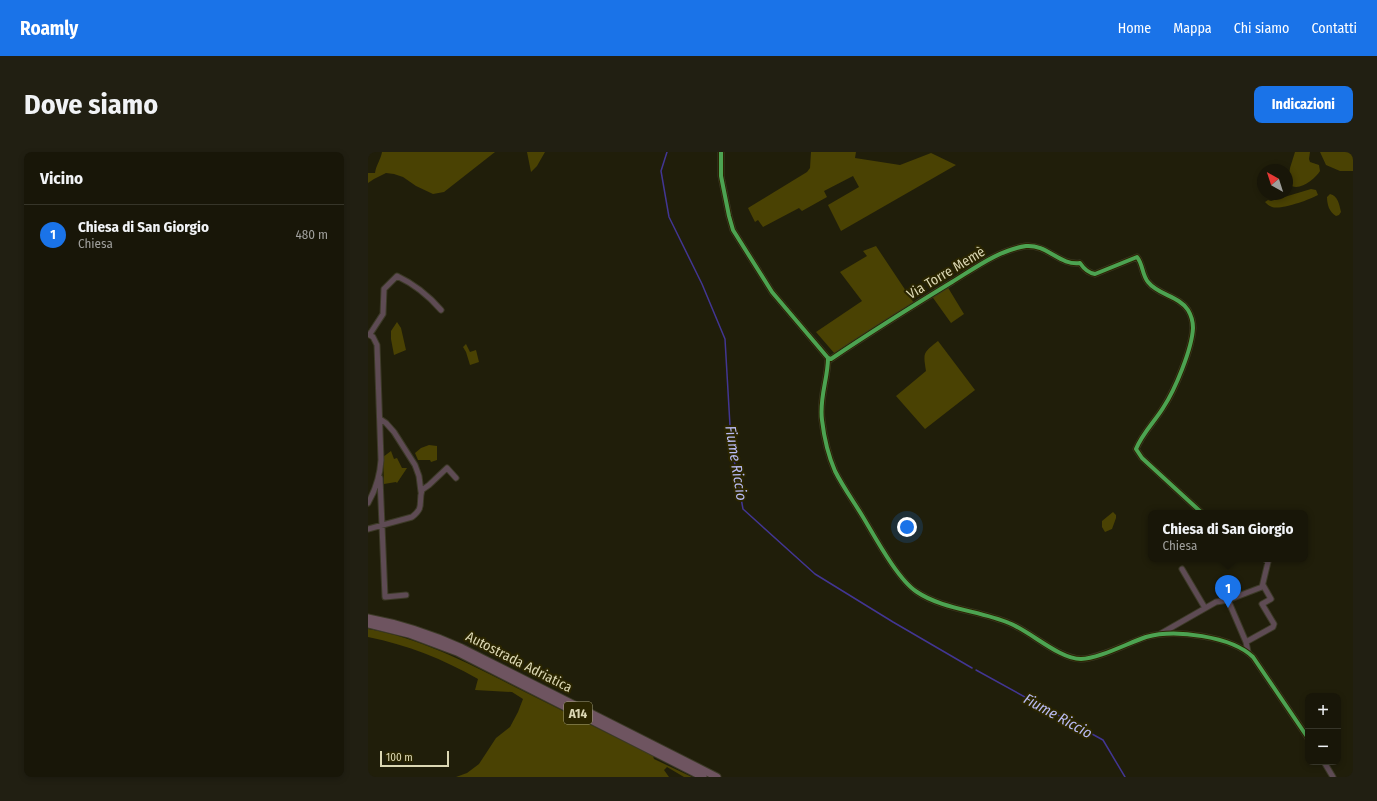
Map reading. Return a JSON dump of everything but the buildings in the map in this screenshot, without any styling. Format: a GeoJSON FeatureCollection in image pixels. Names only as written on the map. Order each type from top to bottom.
{"type":"FeatureCollection","features":[{"type":"Feature","properties":{"kind":"highway","name":"Autostrada Adriatica"},"geometry":{"type":"LineString","coordinates":[[368,618],[397,624],[432,635],[462,648],[502,672]]}},
{"type":"Feature","properties":{"kind":"highway","name":"Autostrada Adriatica"},"geometry":{"type":"LineString","coordinates":[[368,624],[395,630],[457,652],[502,672],[656,750],[717,777]]}},
{"type":"Feature","properties":{"kind":"highway","name":"Autostrada Adriatica"},"geometry":{"type":"LineString","coordinates":[[656,750],[703,777]]}},
{"type":"Feature","properties":{"kind":"street"},"geometry":{"type":"LineString","coordinates":[[721,152],[721,176],[729,216],[734,230],[772,292],[828,358],[821,414],[827,444],[835,471],[889,558],[900,574],[916,592],[932,600],[1008,622],[1058,653],[1071,658],[1087,658],[1158,635],[1184,634],[1202,636],[1224,642],[1248,652]]}},
{"type":"Feature","properties":{"kind":"street","name":"Via Torre Memè"},"geometry":{"type":"LineString","coordinates":[[828,358],[831,359],[912,306],[999,254],[1026,246],[1036,246],[1052,253],[1065,262],[1073,264],[1080,263],[1089,273],[1095,274],[1137,258],[1140,260],[1144,275],[1148,282],[1162,293],[1184,306],[1191,317],[1193,327],[1192,337],[1185,361],[1175,385],[1164,406],[1139,441],[1136,449],[1142,458],[1199,510]]}},
{"type":"Feature","properties":{"kind":"street"},"geometry":{"type":"LineString","coordinates":[[406,595],[385,597],[377,345],[376,340],[369,334],[383,314],[384,289],[397,276],[404,279],[432,299],[441,310]]}},
{"type":"Feature","properties":{"kind":"street"},"geometry":{"type":"LineString","coordinates":[[368,529],[412,516],[418,513],[421,504],[419,476],[415,464],[394,432],[380,419]]}},
{"type":"Feature","properties":{"kind":"street"},"geometry":{"type":"LineString","coordinates":[[421,492],[447,468],[456,478]]}},
{"type":"Feature","properties":{"kind":"street"},"geometry":{"type":"LineString","coordinates":[[368,503],[380,475]]}},
{"type":"Feature","properties":{"kind":"street"},"geometry":{"type":"LineString","coordinates":[[1246,642],[1273,627],[1274,624],[1262,604],[1271,600],[1263,585],[1266,562]]}},
{"type":"Feature","properties":{"kind":"street"},"geometry":{"type":"LineString","coordinates":[[1182,569],[1205,608]]}},
{"type":"Feature","properties":{"kind":"street"},"geometry":{"type":"LineString","coordinates":[[1158,635],[1216,602],[1228,600],[1262,587],[1263,585]]}},
{"type":"Feature","properties":{"kind":"street"},"geometry":{"type":"LineString","coordinates":[[1228,600],[1246,642],[1248,652],[1305,734]]}},
{"type":"Feature","properties":{"kind":"street"},"geometry":{"type":"LineString","coordinates":[[1326,765],[1333,777]]}},
{"type":"Feature","properties":{"kind":"shaded area"},"geometry":{"type":"Polygon","coordinates":[[[382,152],[495,152],[444,192],[433,194],[416,186],[403,177],[394,174],[386,173],[368,183],[368,173],[375,173],[382,152]]]}},
{"type":"Feature","properties":{"kind":"shaded area"},"geometry":{"type":"Polygon","coordinates":[[[527,152],[545,152],[537,166],[531,172],[527,152]]]}},
{"type":"Feature","properties":{"kind":"shaded area"},"geometry":{"type":"Polygon","coordinates":[[[811,152],[856,152],[855,158],[900,165],[931,153],[956,165],[841,231],[828,205],[859,187],[853,176],[824,191],[827,197],[802,211],[799,208],[763,227],[758,220],[755,222],[748,208],[807,172],[810,168],[811,152]]]}},
{"type":"Feature","properties":{"kind":"shaded area"},"geometry":{"type":"Polygon","coordinates":[[[1295,152],[1310,152],[1310,162],[1319,165],[1320,171],[1306,184],[1296,187],[1293,186],[1293,164],[1291,164],[1295,152]]]}},
{"type":"Feature","properties":{"kind":"shaded area"},"geometry":{"type":"Polygon","coordinates":[[[1320,152],[1353,152],[1353,171],[1340,171],[1326,165],[1320,152]]]}},
{"type":"Feature","properties":{"kind":"shaded area"},"geometry":{"type":"Polygon","coordinates":[[[1311,189],[1316,190],[1318,195],[1295,204],[1276,208],[1271,207],[1265,202],[1268,200],[1293,200],[1293,194],[1311,189]]]}},
{"type":"Feature","properties":{"kind":"shaded area"},"geometry":{"type":"Polygon","coordinates":[[[1330,194],[1333,195],[1338,201],[1341,212],[1339,215],[1336,216],[1329,208],[1327,197],[1330,194]]]}},
{"type":"Feature","properties":{"kind":"shaded area"},"geometry":{"type":"Polygon","coordinates":[[[876,246],[914,303],[835,354],[816,332],[862,301],[840,272],[867,256],[863,251],[876,246]]]}},
{"type":"Feature","properties":{"kind":"shaded area"},"geometry":{"type":"Polygon","coordinates":[[[947,286],[964,314],[951,323],[931,295],[947,286]]]}},
{"type":"Feature","properties":{"kind":"shaded area"},"geometry":{"type":"Polygon","coordinates":[[[397,322],[401,328],[406,350],[394,355],[391,331],[397,322]]]}},
{"type":"Feature","properties":{"kind":"shaded area"},"geometry":{"type":"Polygon","coordinates":[[[938,341],[975,390],[925,429],[896,396],[926,371],[924,360],[925,353],[938,341]]]}},
{"type":"Feature","properties":{"kind":"shaded area"},"geometry":{"type":"Polygon","coordinates":[[[466,344],[470,352],[476,350],[479,362],[470,365],[463,347],[466,344]]]}},
{"type":"Feature","properties":{"kind":"shaded area"},"geometry":{"type":"Polygon","coordinates":[[[429,445],[437,446],[437,460],[431,462],[430,460],[418,460],[415,453],[421,448],[429,445]]]}},
{"type":"Feature","properties":{"kind":"shaded area"},"geometry":{"type":"Polygon","coordinates":[[[391,451],[394,459],[397,458],[402,468],[407,468],[397,483],[384,484],[383,457],[391,451]]]}},
{"type":"Feature","properties":{"kind":"shaded area"},"geometry":{"type":"Polygon","coordinates":[[[1113,512],[1116,515],[1116,518],[1112,529],[1105,532],[1102,527],[1102,521],[1113,512]]]}},
{"type":"Feature","properties":{"kind":"shaded area"},"geometry":{"type":"Polygon","coordinates":[[[368,629],[406,638],[462,660],[692,777],[684,777],[667,767],[664,770],[669,777],[456,777],[467,773],[479,764],[496,738],[510,727],[523,699],[512,692],[475,690],[478,679],[452,665],[425,654],[397,644],[368,637],[368,629]]]}},
{"type":"Feature","properties":{"kind":"waterway","name":"Fiume Riccio"},"geometry":{"type":"LineString","coordinates":[[667,152],[661,171],[669,217],[702,284],[725,339],[731,443],[743,509],[815,574],[972,668]]}},
{"type":"Feature","properties":{"kind":"waterway","name":"Fiume Riccio"},"geometry":{"type":"LineString","coordinates":[[976,670],[1103,740],[1125,777]]}},
{"type":"Feature","properties":{"kind":"cycle path"},"geometry":{"type":"LineString","coordinates":[[721,152],[721,176],[733,230],[772,292],[828,358],[821,412],[830,459],[835,471],[887,558],[910,586],[927,598],[1009,623],[1054,650],[1072,658],[1081,659],[1096,656],[1146,637],[1158,635],[1187,634],[1217,639],[1231,644],[1253,657],[1305,734]]}},
{"type":"Feature","properties":{"kind":"cycle path"},"geometry":{"type":"LineString","coordinates":[[828,358],[831,359],[978,266],[1006,251],[1026,246],[1034,246],[1066,261],[1080,263],[1090,273],[1095,274],[1137,257],[1148,282],[1157,290],[1184,305],[1188,310],[1192,319],[1193,328],[1190,347],[1173,391],[1136,449],[1142,458],[1199,510]]}},
{"type":"Feature","properties":{"kind":"place","name":"Chiesa di San Giorgio"},"geometry":{"type":"Point","coordinates":[1228,608]}}]}
